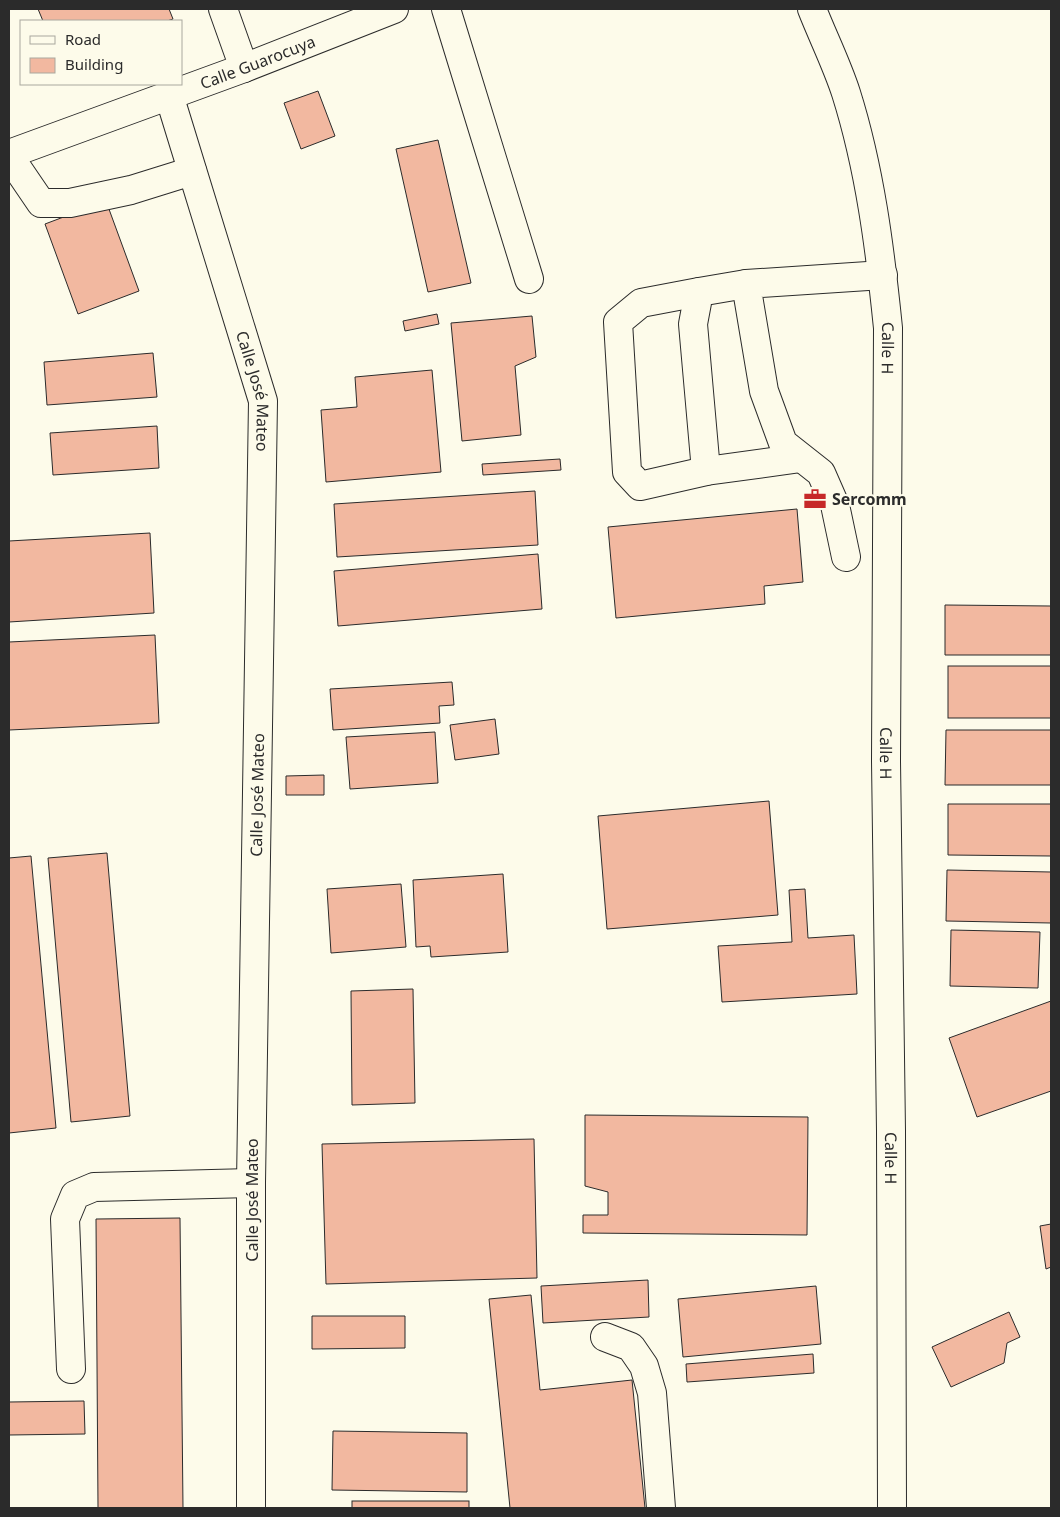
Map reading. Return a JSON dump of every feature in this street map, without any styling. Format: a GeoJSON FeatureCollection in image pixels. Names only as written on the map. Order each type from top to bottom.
{"type":"FeatureCollection","features":[{"type":"Feature","properties":{"kind":"street"},"geometry":{"type":"LineString","coordinates":[[223,9],[244,68]]}},
{"type":"Feature","properties":{"kind":"street","name":"Calle Guarocuya"},"geometry":{"type":"LineString","coordinates":[[9,155],[244,68],[394,9]]}},
{"type":"Feature","properties":{"kind":"street"},"geometry":{"type":"LineString","coordinates":[[446,9],[529,279]]}},
{"type":"Feature","properties":{"kind":"street","name":"Calle H"},"geometry":{"type":"LineString","coordinates":[[812,9],[846,92],[868,172],[883,275],[888,328],[886,761],[891,1131],[892,1508]]}},
{"type":"Feature","properties":{"kind":"street","name":"Calle José Mateo"},"geometry":{"type":"LineString","coordinates":[[169,95],[263,400],[252,1183],[252,1508]]}},
{"type":"Feature","properties":{"kind":"street"},"geometry":{"type":"LineString","coordinates":[[9,155],[41,203],[70,203],[131,190],[192,171]]}},
{"type":"Feature","properties":{"kind":"street"},"geometry":{"type":"LineString","coordinates":[[801,458],[706,470],[640,486],[627,472],[618,322],[641,303],[699,292],[746,284],[883,275]]}},
{"type":"Feature","properties":{"kind":"street"},"geometry":{"type":"LineString","coordinates":[[746,284],[764,391],[783,443],[821,473],[835,505],[846,557]]}},
{"type":"Feature","properties":{"kind":"street"},"geometry":{"type":"LineString","coordinates":[[699,292],[693,324],[706,470]]}},
{"type":"Feature","properties":{"kind":"street"},"geometry":{"type":"LineString","coordinates":[[71,1369],[65,1219],[75,1196],[94,1187],[252,1183]]}},
{"type":"Feature","properties":{"kind":"street"},"geometry":{"type":"LineString","coordinates":[[604,1337],[631,1347],[644,1366],[652,1393],[661,1508]]}},
{"type":"Feature","properties":{"kind":"building"},"geometry":{"type":"Polygon","coordinates":[[[38,9],[169,9],[173,19],[170,20],[43,20],[38,9]]]}},
{"type":"Feature","properties":{"kind":"building"},"geometry":{"type":"Polygon","coordinates":[[[318,91],[335,136],[301,149],[284,103],[318,91]]]}},
{"type":"Feature","properties":{"kind":"building"},"geometry":{"type":"Polygon","coordinates":[[[438,140],[471,283],[428,292],[396,149],[438,140]]]}},
{"type":"Feature","properties":{"kind":"building"},"geometry":{"type":"Polygon","coordinates":[[[106,201],[139,291],[78,314],[45,224],[106,201]]]}},
{"type":"Feature","properties":{"kind":"building"},"geometry":{"type":"Polygon","coordinates":[[[437,314],[439,324],[405,331],[403,321],[437,314]]]}},
{"type":"Feature","properties":{"kind":"building"},"geometry":{"type":"Polygon","coordinates":[[[532,316],[536,357],[515,366],[521,435],[462,441],[451,323],[532,316]]]}},
{"type":"Feature","properties":{"kind":"building"},"geometry":{"type":"Polygon","coordinates":[[[153,353],[157,397],[47,405],[44,362],[153,353]]]}},
{"type":"Feature","properties":{"kind":"building"},"geometry":{"type":"Polygon","coordinates":[[[432,370],[441,472],[326,482],[321,410],[357,407],[355,377],[432,370]]]}},
{"type":"Feature","properties":{"kind":"building"},"geometry":{"type":"Polygon","coordinates":[[[157,426],[159,468],[53,475],[50,433],[157,426]]]}},
{"type":"Feature","properties":{"kind":"building"},"geometry":{"type":"Polygon","coordinates":[[[560,459],[561,470],[483,475],[482,464],[560,459]]]}},
{"type":"Feature","properties":{"kind":"building"},"geometry":{"type":"Polygon","coordinates":[[[535,491],[538,545],[337,557],[334,504],[535,491]]]}},
{"type":"Feature","properties":{"kind":"building"},"geometry":{"type":"Polygon","coordinates":[[[797,509],[803,582],[764,586],[765,604],[616,618],[608,527],[797,509]]]}},
{"type":"Feature","properties":{"kind":"building"},"geometry":{"type":"Polygon","coordinates":[[[150,533],[154,613],[9,622],[9,541],[150,533]]]}},
{"type":"Feature","properties":{"kind":"building"},"geometry":{"type":"Polygon","coordinates":[[[538,554],[542,609],[338,626],[334,571],[538,554]]]}},
{"type":"Feature","properties":{"kind":"building"},"geometry":{"type":"Polygon","coordinates":[[[945,605],[1051,606],[1051,655],[945,655],[945,605]]]}},
{"type":"Feature","properties":{"kind":"building"},"geometry":{"type":"Polygon","coordinates":[[[155,635],[159,723],[9,730],[9,642],[155,635]]]}},
{"type":"Feature","properties":{"kind":"building"},"geometry":{"type":"Polygon","coordinates":[[[948,666],[1051,666],[1051,718],[948,718],[948,666]]]}},
{"type":"Feature","properties":{"kind":"building"},"geometry":{"type":"Polygon","coordinates":[[[452,682],[454,705],[439,706],[440,723],[333,730],[330,689],[452,682]]]}},
{"type":"Feature","properties":{"kind":"building"},"geometry":{"type":"Polygon","coordinates":[[[495,719],[499,754],[455,760],[450,725],[495,719]]]}},
{"type":"Feature","properties":{"kind":"building"},"geometry":{"type":"Polygon","coordinates":[[[946,730],[1051,730],[1051,785],[945,785],[946,730]]]}},
{"type":"Feature","properties":{"kind":"building"},"geometry":{"type":"Polygon","coordinates":[[[435,732],[438,783],[350,789],[346,737],[435,732]]]}},
{"type":"Feature","properties":{"kind":"building"},"geometry":{"type":"Polygon","coordinates":[[[324,775],[324,795],[286,795],[286,776],[324,775]]]}},
{"type":"Feature","properties":{"kind":"building"},"geometry":{"type":"Polygon","coordinates":[[[769,801],[778,915],[607,929],[598,816],[769,801]]]}},
{"type":"Feature","properties":{"kind":"building"},"geometry":{"type":"Polygon","coordinates":[[[948,804],[1051,804],[1051,856],[948,855],[948,804]]]}},
{"type":"Feature","properties":{"kind":"building"},"geometry":{"type":"Polygon","coordinates":[[[107,853],[130,1116],[71,1122],[48,858],[107,853]]]}},
{"type":"Feature","properties":{"kind":"building"},"geometry":{"type":"Polygon","coordinates":[[[31,856],[56,1128],[9,1133],[9,858],[31,856]]]}},
{"type":"Feature","properties":{"kind":"building"},"geometry":{"type":"Polygon","coordinates":[[[947,870],[1051,872],[1051,923],[946,921],[947,870]]]}},
{"type":"Feature","properties":{"kind":"building"},"geometry":{"type":"Polygon","coordinates":[[[503,874],[508,952],[431,957],[430,946],[416,947],[413,880],[503,874]]]}},
{"type":"Feature","properties":{"kind":"building"},"geometry":{"type":"Polygon","coordinates":[[[401,884],[406,947],[331,953],[327,889],[401,884]]]}},
{"type":"Feature","properties":{"kind":"building"},"geometry":{"type":"Polygon","coordinates":[[[805,889],[808,938],[854,935],[857,994],[722,1002],[718,946],[792,942],[789,890],[805,889]]]}},
{"type":"Feature","properties":{"kind":"building"},"geometry":{"type":"Polygon","coordinates":[[[951,930],[1040,932],[1038,988],[950,986],[951,930]]]}},
{"type":"Feature","properties":{"kind":"building"},"geometry":{"type":"Polygon","coordinates":[[[413,989],[415,1103],[352,1105],[351,991],[413,989]]]}},
{"type":"Feature","properties":{"kind":"building"},"geometry":{"type":"Polygon","coordinates":[[[1051,1001],[1051,1091],[977,1117],[949,1038],[1051,1001]]]}},
{"type":"Feature","properties":{"kind":"building"},"geometry":{"type":"Polygon","coordinates":[[[585,1115],[808,1117],[807,1235],[583,1233],[583,1215],[608,1215],[608,1192],[585,1186],[585,1115]]]}},
{"type":"Feature","properties":{"kind":"building"},"geometry":{"type":"Polygon","coordinates":[[[534,1139],[537,1278],[326,1284],[322,1144],[534,1139]]]}},
{"type":"Feature","properties":{"kind":"building"},"geometry":{"type":"Polygon","coordinates":[[[180,1218],[183,1508],[98,1508],[96,1219],[180,1218]]]}},
{"type":"Feature","properties":{"kind":"building"},"geometry":{"type":"Polygon","coordinates":[[[1051,1224],[1051,1267],[1046,1269],[1040,1226],[1051,1224]]]}},
{"type":"Feature","properties":{"kind":"building"},"geometry":{"type":"Polygon","coordinates":[[[648,1280],[649,1317],[543,1323],[541,1286],[648,1280]]]}},
{"type":"Feature","properties":{"kind":"building"},"geometry":{"type":"Polygon","coordinates":[[[816,1286],[821,1344],[683,1357],[678,1299],[816,1286]]]}},
{"type":"Feature","properties":{"kind":"building"},"geometry":{"type":"Polygon","coordinates":[[[531,1295],[540,1390],[632,1380],[645,1508],[510,1508],[489,1299],[531,1295]]]}},
{"type":"Feature","properties":{"kind":"building"},"geometry":{"type":"Polygon","coordinates":[[[1009,1312],[1020,1337],[1007,1343],[1004,1363],[951,1387],[932,1347],[1009,1312]]]}},
{"type":"Feature","properties":{"kind":"building"},"geometry":{"type":"Polygon","coordinates":[[[312,1316],[405,1316],[405,1348],[312,1349],[312,1316]]]}},
{"type":"Feature","properties":{"kind":"building"},"geometry":{"type":"Polygon","coordinates":[[[813,1354],[814,1373],[687,1382],[686,1364],[813,1354]]]}},
{"type":"Feature","properties":{"kind":"building"},"geometry":{"type":"Polygon","coordinates":[[[84,1401],[85,1434],[9,1435],[9,1402],[84,1401]]]}},
{"type":"Feature","properties":{"kind":"building"},"geometry":{"type":"Polygon","coordinates":[[[333,1431],[467,1433],[467,1492],[332,1490],[333,1431]]]}},
{"type":"Feature","properties":{"kind":"building"},"geometry":{"type":"Polygon","coordinates":[[[352,1501],[469,1501],[469,1508],[352,1508],[352,1501]]]}},
{"type":"Feature","properties":{"kind":"place","name":"Sercomm"},"geometry":{"type":"Point","coordinates":[815,499]}}]}
